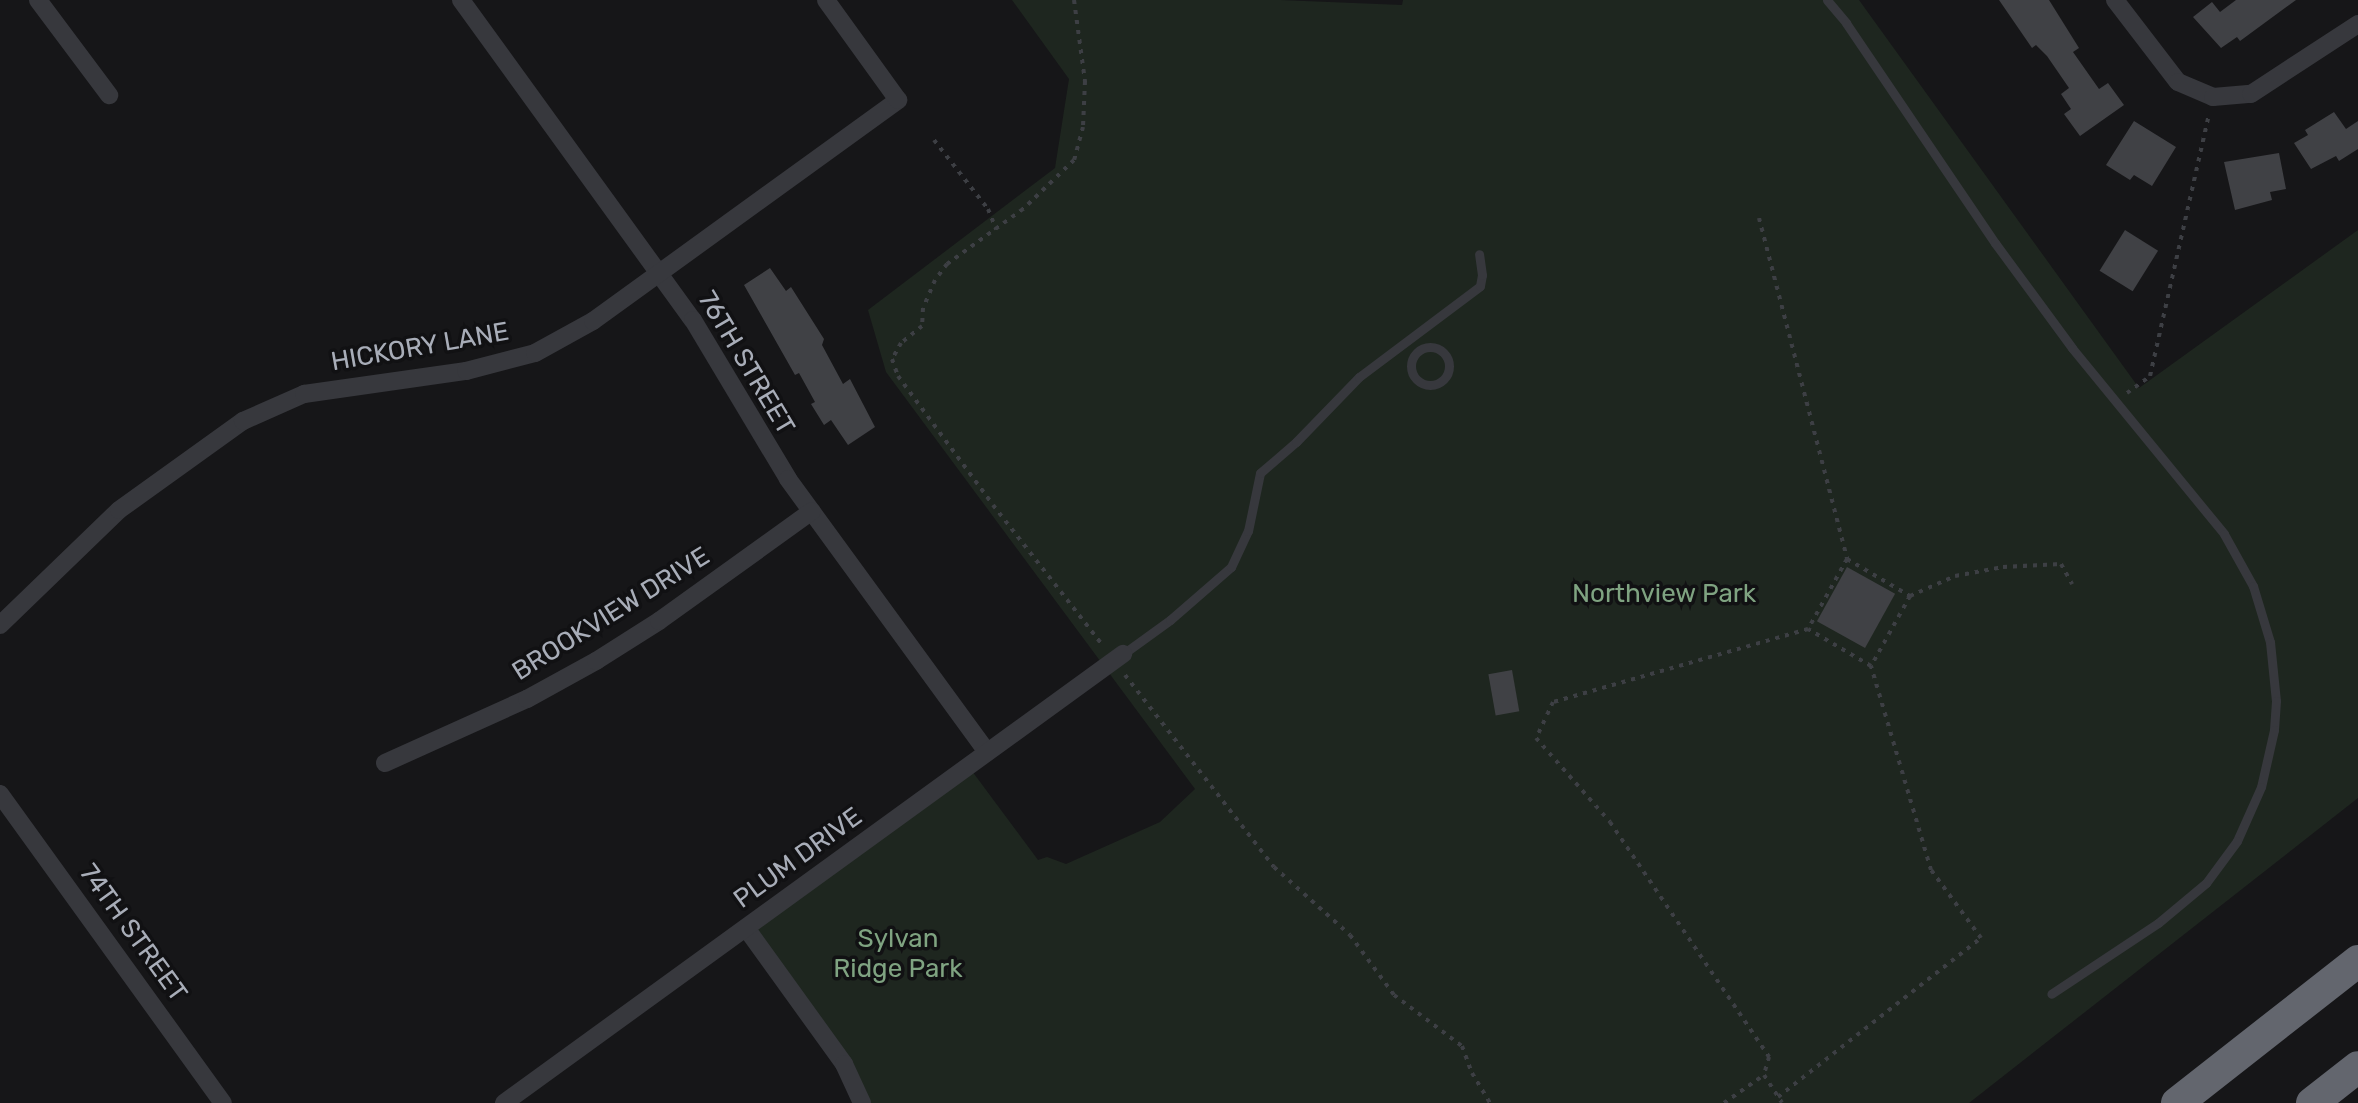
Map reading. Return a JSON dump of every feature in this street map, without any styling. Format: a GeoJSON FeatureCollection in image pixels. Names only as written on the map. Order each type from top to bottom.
{"type":"FeatureCollection","features":[{"type":"Feature","properties":{"kind":"highway"},"geometry":{"type":"LineString","coordinates":[[2177,1103],[2358,961]]}},
{"type":"Feature","properties":{"kind":"highway"},"geometry":{"type":"LineString","coordinates":[[2312,1103],[2358,1067]]}},
{"type":"Feature","properties":{"kind":"street"},"geometry":{"type":"LineString","coordinates":[[38,0],[109,95]]}},
{"type":"Feature","properties":{"kind":"street","name":"76TH STREET"},"geometry":{"type":"LineString","coordinates":[[461,0],[716,356],[768,449],[987,752]]}},
{"type":"Feature","properties":{"kind":"street","name":"HICKORY LANE"},"geometry":{"type":"LineString","coordinates":[[0,625],[119,510],[180,463],[271,406],[344,385],[466,371],[535,353],[582,328],[898,100],[826,0]]}},
{"type":"Feature","properties":{"kind":"street"},"geometry":{"type":"LineString","coordinates":[[2115,0],[2178,82],[2213,97],[2251,94],[2358,24]]}},
{"type":"Feature","properties":{"kind":"street","name":"BROOKVIEW DRIVE"},"geometry":{"type":"LineString","coordinates":[[385,763],[527,699],[596,661],[659,621],[812,511]]}},
{"type":"Feature","properties":{"kind":"street","name":"PLUM DRIVE"},"geometry":{"type":"LineString","coordinates":[[504,1103],[1118,657]]}},
{"type":"Feature","properties":{"kind":"street","name":"74TH STREET"},"geometry":{"type":"LineString","coordinates":[[0,794],[223,1103]]}},
{"type":"Feature","properties":{"kind":"street"},"geometry":{"type":"LineString","coordinates":[[746,928],[839,1056],[862,1103]]}},
{"type":"Feature","properties":{"kind":"lane"},"geometry":{"type":"LineString","coordinates":[[1827,0],[1846,23],[1995,243],[2116,402],[2224,534],[2253,586],[2270,642],[2276,701],[2274,730],[2261,787],[2237,841],[2206,883],[2158,923],[2051,994]]}},
{"type":"Feature","properties":{"kind":"lane"},"geometry":{"type":"LineString","coordinates":[[1118,657],[1170,620],[1231,567],[1248,531],[1260,473],[1296,442],[1359,377],[1480,286],[1479,254]]}},
{"type":"Feature","properties":{"kind":"lane"},"geometry":{"type":"LineString","coordinates":[[1410,340],[1418,351]]}},
{"type":"Feature","properties":{"kind":"lane"},"geometry":{"type":"LineString","coordinates":[[1434,347],[1445,354],[1447,373],[1438,384],[1430,385],[1415,379],[1410,364],[1418,351],[1434,347]]}},
{"type":"Feature","properties":{"kind":"path"},"geometry":{"type":"LineString","coordinates":[[1074,0],[1085,81],[1083,127],[1074,160],[1059,178],[947,264],[935,280],[923,308],[922,326],[901,343],[892,359],[898,376],[993,505],[1118,657],[1274,867],[1325,908],[1350,935],[1394,995],[1462,1046],[1472,1073],[1490,1103]]}},
{"type":"Feature","properties":{"kind":"path"},"geometry":{"type":"LineString","coordinates":[[2116,402],[2150,376],[2213,97]]}},
{"type":"Feature","properties":{"kind":"path"},"geometry":{"type":"LineString","coordinates":[[934,140],[988,209],[996,229]]}},
{"type":"Feature","properties":{"kind":"path"},"geometry":{"type":"LineString","coordinates":[[1724,1103],[1764,1075],[1769,1057],[1610,822],[1536,738],[1553,702],[1808,629],[1847,559],[1759,218]]}},
{"type":"Feature","properties":{"kind":"path"},"geometry":{"type":"LineString","coordinates":[[1847,559],[1910,596]]}},
{"type":"Feature","properties":{"kind":"path"},"geometry":{"type":"LineString","coordinates":[[1871,666],[1910,596],[1955,576],[2003,567],[2061,564],[2072,584]]}},
{"type":"Feature","properties":{"kind":"path"},"geometry":{"type":"LineString","coordinates":[[1778,1097],[1981,938],[1931,870],[1871,666],[1808,629]]}},
{"type":"Feature","properties":{"kind":"path"},"geometry":{"type":"LineString","coordinates":[[1764,1075],[1782,1103]]}},
{"type":"Feature","properties":{"kind":"green space","name":"Northview Park"},"geometry":{"type":"Polygon","coordinates":[[[1012,0],[1280,0],[1402,5],[1403,0],[1859,0],[2139,388],[2358,230],[2358,798],[1969,1103],[862,1103],[746,928],[969,767],[1038,860],[1047,857],[1066,864],[1160,822],[1195,789],[886,372],[868,310],[1055,168],[1069,79],[1012,0]]]}},
{"type":"Feature","properties":{"kind":"building"},"geometry":{"type":"Polygon","coordinates":[[[1999,0],[2049,0],[2079,48],[2073,52],[2099,89],[2108,83],[2124,105],[2080,136],[2064,114],[2071,109],[2061,94],[2069,88],[2047,56],[2036,45],[2032,48],[1999,0]]]}},
{"type":"Feature","properties":{"kind":"building"},"geometry":{"type":"Polygon","coordinates":[[[2236,0],[2296,0],[2240,41],[2237,37],[2221,48],[2193,17],[2212,2],[2220,12],[2236,0]]]}},
{"type":"Feature","properties":{"kind":"building"},"geometry":{"type":"Polygon","coordinates":[[[2334,112],[2346,129],[2358,121],[2358,149],[2339,161],[2336,156],[2311,169],[2294,143],[2308,135],[2305,130],[2334,112]]]}},
{"type":"Feature","properties":{"kind":"building"},"geometry":{"type":"Polygon","coordinates":[[[2134,121],[2176,147],[2152,186],[2134,175],[2130,180],[2106,165],[2134,121]]]}},
{"type":"Feature","properties":{"kind":"building"},"geometry":{"type":"Polygon","coordinates":[[[2279,153],[2286,189],[2270,192],[2272,200],[2235,210],[2224,162],[2279,153]]]}},
{"type":"Feature","properties":{"kind":"building"},"geometry":{"type":"Polygon","coordinates":[[[2125,230],[2158,251],[2133,291],[2100,271],[2125,230]]]}},
{"type":"Feature","properties":{"kind":"building"},"geometry":{"type":"Polygon","coordinates":[[[770,268],[786,291],[791,287],[824,339],[822,345],[843,384],[850,379],[875,427],[848,445],[831,420],[824,425],[811,404],[815,402],[799,373],[795,375],[744,285],[770,268]]]}},
{"type":"Feature","properties":{"kind":"building"},"geometry":{"type":"Polygon","coordinates":[[[1847,567],[1895,594],[1865,648],[1817,621],[1847,567]]]}},
{"type":"Feature","properties":{"kind":"building"},"geometry":{"type":"Polygon","coordinates":[[[1512,670],[1519,711],[1496,716],[1488,674],[1512,670]]]}},
{"type":"Feature","properties":{"kind":"park label","name":"Sylvan Ridge Park"},"geometry":{"type":"Point","coordinates":[898,954]}}]}
